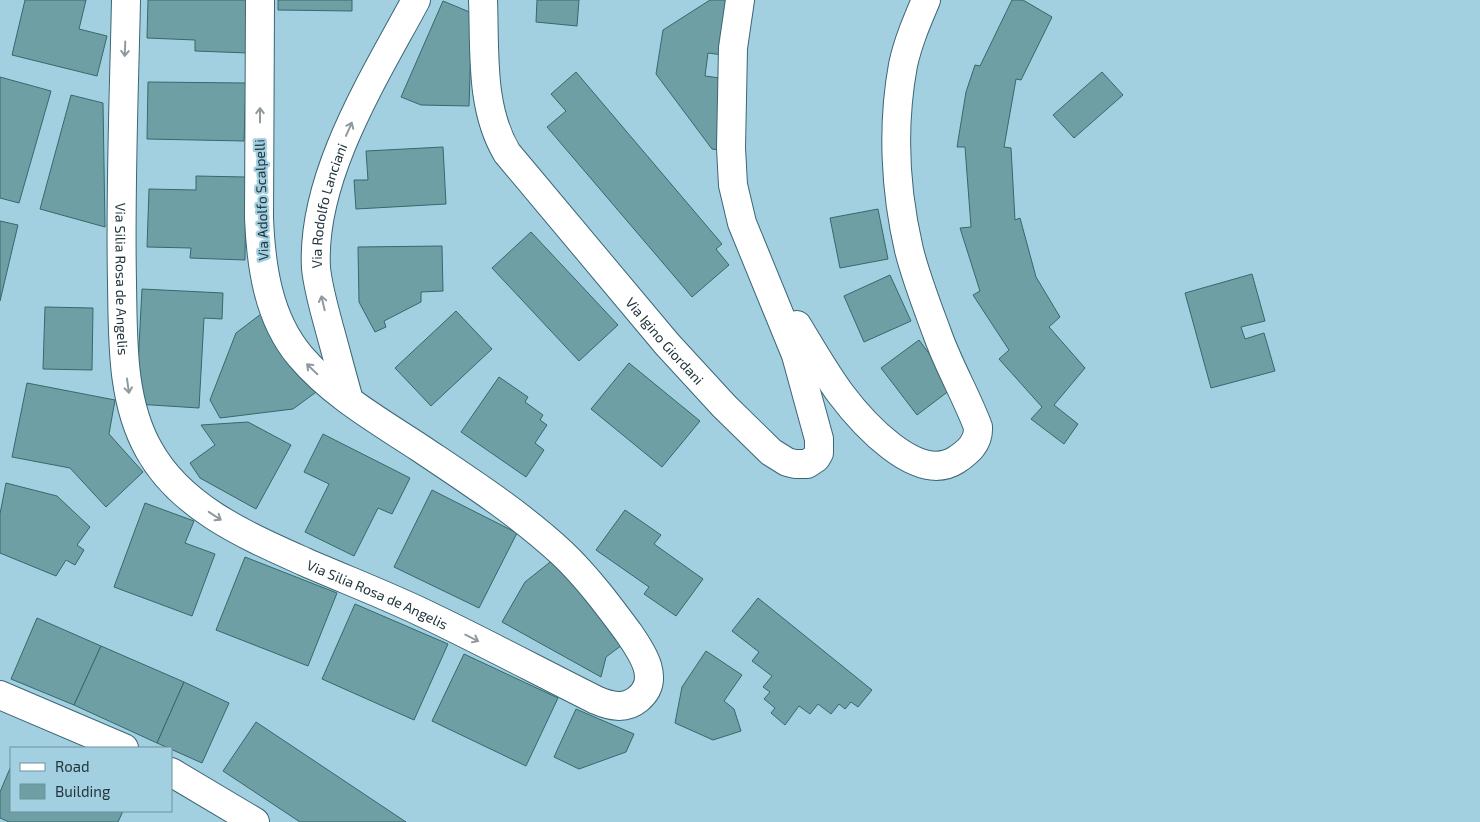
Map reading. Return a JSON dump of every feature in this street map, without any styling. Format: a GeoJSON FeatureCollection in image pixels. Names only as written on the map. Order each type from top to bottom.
{"type":"FeatureCollection","features":[{"type":"Feature","properties":{"kind":"street","name":"Via Silia Rosa de Angelis"},"geometry":{"type":"LineString","coordinates":[[126,0],[121,243],[123,346],[129,393],[137,425],[149,450],[163,472],[182,491],[211,513],[268,546],[421,612],[596,700],[612,706],[621,706],[639,698],[645,692],[649,678],[644,658],[609,607],[563,554],[533,528],[498,502],[349,400]]}},
{"type":"Feature","properties":{"kind":"street","name":"Via Adolfo Scalpelli"},"geometry":{"type":"LineString","coordinates":[[260,0],[259,218],[265,281],[275,314],[290,343],[309,366],[349,400]]}},
{"type":"Feature","properties":{"kind":"street","name":"Via Igino Giordani"},"geometry":{"type":"LineString","coordinates":[[483,0],[486,87],[495,131],[506,153],[667,344],[724,406],[779,458],[795,464],[807,464],[816,458],[819,453],[819,439],[796,354],[742,223],[732,185],[730,148],[733,48],[740,0]]}},
{"type":"Feature","properties":{"kind":"street","name":"Via Igino Giordani"},"geometry":{"type":"LineString","coordinates":[[761,269],[839,392],[874,432],[906,456],[923,464],[934,466],[950,463],[973,446],[978,438],[978,427],[937,334],[910,252],[901,204],[896,136],[898,102],[908,45],[926,0]]}},
{"type":"Feature","properties":{"kind":"street","name":"Via Rodolfo Lanciani"},"geometry":{"type":"LineString","coordinates":[[349,400],[318,280],[316,256],[318,228],[327,187],[345,138],[406,8]]}},
{"type":"Feature","properties":{"kind":"street"},"geometry":{"type":"LineString","coordinates":[[0,695],[122,747]]}},
{"type":"Feature","properties":{"kind":"street"},"geometry":{"type":"LineString","coordinates":[[172,773],[255,822]]}},
{"type":"Feature","properties":{"kind":"building"},"geometry":{"type":"Polygon","coordinates":[[[25,0],[86,0],[79,29],[107,36],[97,76],[12,55],[25,0]]]}},
{"type":"Feature","properties":{"kind":"building"},"geometry":{"type":"Polygon","coordinates":[[[148,0],[250,0],[248,53],[195,51],[195,40],[147,38],[148,0]]]}},
{"type":"Feature","properties":{"kind":"building"},"geometry":{"type":"Polygon","coordinates":[[[278,0],[352,0],[352,11],[278,10],[278,0]]]}},
{"type":"Feature","properties":{"kind":"building"},"geometry":{"type":"Polygon","coordinates":[[[537,0],[579,0],[577,26],[536,22],[537,0]]]}},
{"type":"Feature","properties":{"kind":"building"},"geometry":{"type":"Polygon","coordinates":[[[710,0],[736,0],[730,56],[708,53],[705,76],[727,79],[719,150],[712,149],[656,74],[663,30],[710,0]]]}},
{"type":"Feature","properties":{"kind":"building"},"geometry":{"type":"Polygon","coordinates":[[[1012,0],[1023,0],[1052,17],[1021,80],[1016,79],[1004,147],[1011,148],[1015,220],[1020,218],[1036,277],[1060,317],[1049,327],[1085,368],[1054,405],[1078,424],[1064,444],[1031,419],[1042,407],[999,359],[1009,350],[973,295],[980,291],[960,228],[971,227],[965,147],[957,147],[966,92],[975,65],[980,66],[1012,0]]]}},
{"type":"Feature","properties":{"kind":"building"},"geometry":{"type":"Polygon","coordinates":[[[443,1],[472,13],[469,106],[421,105],[401,97],[443,1]]]}},
{"type":"Feature","properties":{"kind":"building"},"geometry":{"type":"Polygon","coordinates":[[[576,72],[722,244],[716,249],[729,265],[692,297],[547,127],[566,111],[551,94],[576,72]]]}},
{"type":"Feature","properties":{"kind":"building"},"geometry":{"type":"Polygon","coordinates":[[[1102,72],[1123,95],[1074,138],[1053,115],[1102,72]]]}},
{"type":"Feature","properties":{"kind":"building"},"geometry":{"type":"Polygon","coordinates":[[[0,77],[51,91],[19,203],[0,198],[0,77]]]}},
{"type":"Feature","properties":{"kind":"building"},"geometry":{"type":"Polygon","coordinates":[[[148,82],[246,83],[244,141],[147,139],[148,82]]]}},
{"type":"Feature","properties":{"kind":"building"},"geometry":{"type":"Polygon","coordinates":[[[71,95],[103,103],[105,227],[40,209],[71,95]]]}},
{"type":"Feature","properties":{"kind":"building"},"geometry":{"type":"Polygon","coordinates":[[[443,147],[446,204],[356,209],[354,180],[368,180],[366,151],[443,147]]]}},
{"type":"Feature","properties":{"kind":"building"},"geometry":{"type":"Polygon","coordinates":[[[196,176],[246,177],[245,260],[190,258],[191,248],[147,247],[149,189],[196,190],[196,176]]]}},
{"type":"Feature","properties":{"kind":"building"},"geometry":{"type":"Polygon","coordinates":[[[878,209],[888,259],[840,268],[830,218],[878,209]]]}},
{"type":"Feature","properties":{"kind":"building"},"geometry":{"type":"Polygon","coordinates":[[[0,221],[18,225],[0,301],[0,221]]]}},
{"type":"Feature","properties":{"kind":"building"},"geometry":{"type":"Polygon","coordinates":[[[531,232],[618,325],[579,361],[492,268],[531,232]]]}},
{"type":"Feature","properties":{"kind":"building"},"geometry":{"type":"Polygon","coordinates":[[[442,246],[443,291],[421,292],[421,302],[384,321],[386,327],[375,332],[359,302],[358,247],[442,246]]]}},
{"type":"Feature","properties":{"kind":"building"},"geometry":{"type":"Polygon","coordinates":[[[1252,274],[1265,321],[1241,327],[1245,339],[1264,333],[1275,371],[1211,388],[1185,293],[1252,274]]]}},
{"type":"Feature","properties":{"kind":"building"},"geometry":{"type":"Polygon","coordinates":[[[890,275],[911,321],[864,342],[844,296],[890,275]]]}},
{"type":"Feature","properties":{"kind":"building"},"geometry":{"type":"Polygon","coordinates":[[[142,289],[223,293],[222,319],[204,318],[199,408],[136,404],[142,289]]]}},
{"type":"Feature","properties":{"kind":"building"},"geometry":{"type":"Polygon","coordinates":[[[45,307],[93,308],[92,370],[43,369],[45,307]]]}},
{"type":"Feature","properties":{"kind":"building"},"geometry":{"type":"Polygon","coordinates":[[[456,311],[492,349],[431,406],[395,368],[456,311]]]}},
{"type":"Feature","properties":{"kind":"building"},"geometry":{"type":"Polygon","coordinates":[[[261,314],[319,390],[293,409],[220,418],[210,400],[236,333],[261,314]]]}},
{"type":"Feature","properties":{"kind":"building"},"geometry":{"type":"Polygon","coordinates":[[[919,340],[954,387],[917,415],[881,368],[919,340]]]}},
{"type":"Feature","properties":{"kind":"building"},"geometry":{"type":"Polygon","coordinates":[[[629,363],[700,421],[662,467],[591,409],[629,363]]]}},
{"type":"Feature","properties":{"kind":"building"},"geometry":{"type":"Polygon","coordinates":[[[499,377],[528,397],[525,402],[543,415],[540,420],[547,425],[535,443],[544,450],[526,477],[461,432],[499,377]]]}},
{"type":"Feature","properties":{"kind":"building"},"geometry":{"type":"Polygon","coordinates":[[[27,383],[115,400],[109,434],[143,472],[106,507],[70,468],[12,457],[27,383]]]}},
{"type":"Feature","properties":{"kind":"building"},"geometry":{"type":"Polygon","coordinates":[[[248,422],[291,445],[256,509],[200,478],[190,463],[215,445],[201,425],[248,422]]]}},
{"type":"Feature","properties":{"kind":"building"},"geometry":{"type":"Polygon","coordinates":[[[323,434],[410,478],[392,514],[378,508],[354,556],[305,532],[329,484],[304,472],[323,434]]]}},
{"type":"Feature","properties":{"kind":"building"},"geometry":{"type":"Polygon","coordinates":[[[6,483],[57,496],[90,527],[77,545],[84,550],[75,565],[66,560],[56,576],[0,553],[0,514],[6,483]]]}},
{"type":"Feature","properties":{"kind":"building"},"geometry":{"type":"Polygon","coordinates":[[[432,490],[517,533],[479,608],[394,567],[432,490]]]}},
{"type":"Feature","properties":{"kind":"building"},"geometry":{"type":"Polygon","coordinates":[[[145,503],[194,521],[185,543],[215,554],[192,616],[114,587],[145,503]]]}},
{"type":"Feature","properties":{"kind":"building"},"geometry":{"type":"Polygon","coordinates":[[[625,510],[661,535],[654,544],[703,579],[676,616],[644,594],[649,587],[596,550],[625,510]]]}},
{"type":"Feature","properties":{"kind":"building"},"geometry":{"type":"Polygon","coordinates":[[[245,557],[337,593],[308,666],[216,630],[245,557]]]}},
{"type":"Feature","properties":{"kind":"building"},"geometry":{"type":"Polygon","coordinates":[[[554,559],[622,645],[606,657],[601,677],[502,622],[525,582],[554,559]]]}},
{"type":"Feature","properties":{"kind":"building"},"geometry":{"type":"Polygon","coordinates":[[[758,598],[872,690],[858,707],[851,702],[845,709],[839,704],[831,714],[818,704],[810,714],[799,706],[785,725],[771,713],[775,708],[764,699],[770,692],[763,687],[772,676],[752,661],[759,652],[732,631],[758,598]]]}},
{"type":"Feature","properties":{"kind":"building"},"geometry":{"type":"Polygon","coordinates":[[[355,604],[448,644],[414,720],[322,679],[355,604]]]}},
{"type":"Feature","properties":{"kind":"building"},"geometry":{"type":"Polygon","coordinates":[[[37,618],[101,646],[74,705],[11,679],[37,618]]]}},
{"type":"Feature","properties":{"kind":"building"},"geometry":{"type":"Polygon","coordinates":[[[101,646],[184,682],[157,743],[74,705],[101,646]]]}},
{"type":"Feature","properties":{"kind":"building"},"geometry":{"type":"Polygon","coordinates":[[[706,651],[742,675],[724,701],[734,709],[741,731],[713,740],[675,723],[682,687],[706,651]]]}},
{"type":"Feature","properties":{"kind":"building"},"geometry":{"type":"Polygon","coordinates":[[[464,654],[558,698],[526,766],[432,721],[464,654]]]}},
{"type":"Feature","properties":{"kind":"building"},"geometry":{"type":"Polygon","coordinates":[[[184,682],[229,703],[202,763],[172,750],[172,747],[166,747],[157,743],[184,682]]]}},
{"type":"Feature","properties":{"kind":"building"},"geometry":{"type":"Polygon","coordinates":[[[576,709],[634,734],[626,752],[579,769],[554,757],[576,709]]]}},
{"type":"Feature","properties":{"kind":"building"},"geometry":{"type":"Polygon","coordinates":[[[256,722],[406,822],[300,822],[223,771],[256,722]]]}},
{"type":"Feature","properties":{"kind":"building"},"geometry":{"type":"Polygon","coordinates":[[[10,768],[10,812],[123,812],[118,822],[9,822],[0,818],[0,792],[10,768]]]}}]}
